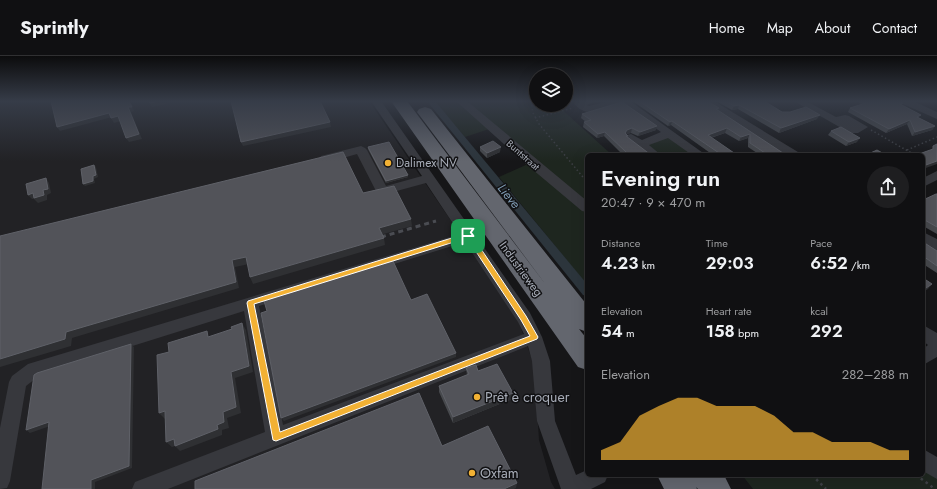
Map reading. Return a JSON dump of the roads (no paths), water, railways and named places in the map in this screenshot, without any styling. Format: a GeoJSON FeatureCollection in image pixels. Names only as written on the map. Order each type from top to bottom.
{"type":"FeatureCollection","features":[{"type":"Feature","properties":{"kind":"highway","name":"Industrieweg"},"geometry":{"type":"LineString","coordinates":[[413,121],[585,356]]}},
{"type":"Feature","properties":{"kind":"highway","name":"Industrieweg"},"geometry":{"type":"LineString","coordinates":[[435,121],[585,319]]}},
{"type":"Feature","properties":{"kind":"highway"},"geometry":{"type":"LineString","coordinates":[[673,477],[682,489]]}},
{"type":"Feature","properties":{"kind":"highway"},"geometry":{"type":"LineString","coordinates":[[707,477],[716,489]]}},
{"type":"Feature","properties":{"kind":"street","name":"Industrieweg"},"geometry":{"type":"LineString","coordinates":[[390,121],[524,318],[534,337],[541,361],[546,421],[571,489],[594,477]]}},
{"type":"Feature","properties":{"kind":"street","name":"Buntstraat"},"geometry":{"type":"LineString","coordinates":[[484,121],[585,206]]}},
{"type":"Feature","properties":{"kind":"street"},"geometry":{"type":"LineString","coordinates":[[653,121],[697,153]]}},
{"type":"Feature","properties":{"kind":"street"},"geometry":{"type":"LineString","coordinates":[[740,121],[791,153]]}},
{"type":"Feature","properties":{"kind":"street"},"geometry":{"type":"LineString","coordinates":[[837,121],[854,130],[862,127]]}},
{"type":"Feature","properties":{"kind":"street"},"geometry":{"type":"LineString","coordinates":[[641,144],[670,133]]}},
{"type":"Feature","properties":{"kind":"street"},"geometry":{"type":"LineString","coordinates":[[631,136],[652,153]]}},
{"type":"Feature","properties":{"kind":"street"},"geometry":{"type":"LineString","coordinates":[[316,161],[361,150],[382,191],[430,178]]}},
{"type":"Feature","properties":{"kind":"street"},"geometry":{"type":"LineString","coordinates":[[0,481],[18,382],[34,369],[468,236]]}},
{"type":"Feature","properties":{"kind":"street"},"geometry":{"type":"LineString","coordinates":[[925,238],[937,246]]}},
{"type":"Feature","properties":{"kind":"street"},"geometry":{"type":"LineString","coordinates":[[250,303],[276,437]]}},
{"type":"Feature","properties":{"kind":"street"},"geometry":{"type":"LineString","coordinates":[[925,333],[937,342]]}},
{"type":"Feature","properties":{"kind":"street"},"geometry":{"type":"LineString","coordinates":[[142,489],[534,337]]}},
{"type":"Feature","properties":{"kind":"street"},"geometry":{"type":"LineString","coordinates":[[925,357],[937,348]]}},
{"type":"Feature","properties":{"kind":"street"},"geometry":{"type":"LineString","coordinates":[[925,460],[937,469]]}},
{"type":"Feature","properties":{"kind":"waterway","name":"Lieve"},"geometry":{"type":"LineString","coordinates":[[448,121],[585,290]]}},
{"type":"Feature","properties":{"kind":"railway"},"geometry":{"type":"LineString","coordinates":[[381,237],[436,221]]}},
{"type":"Feature","properties":{"kind":"place","name":"Dalimex NV"},"geometry":{"type":"Point","coordinates":[388,163]}},
{"type":"Feature","properties":{"kind":"place","name":"Prêt è croquer"},"geometry":{"type":"Point","coordinates":[477,397]}},
{"type":"Feature","properties":{"kind":"place","name":"Oxfam"},"geometry":{"type":"Point","coordinates":[472,473]}}]}
